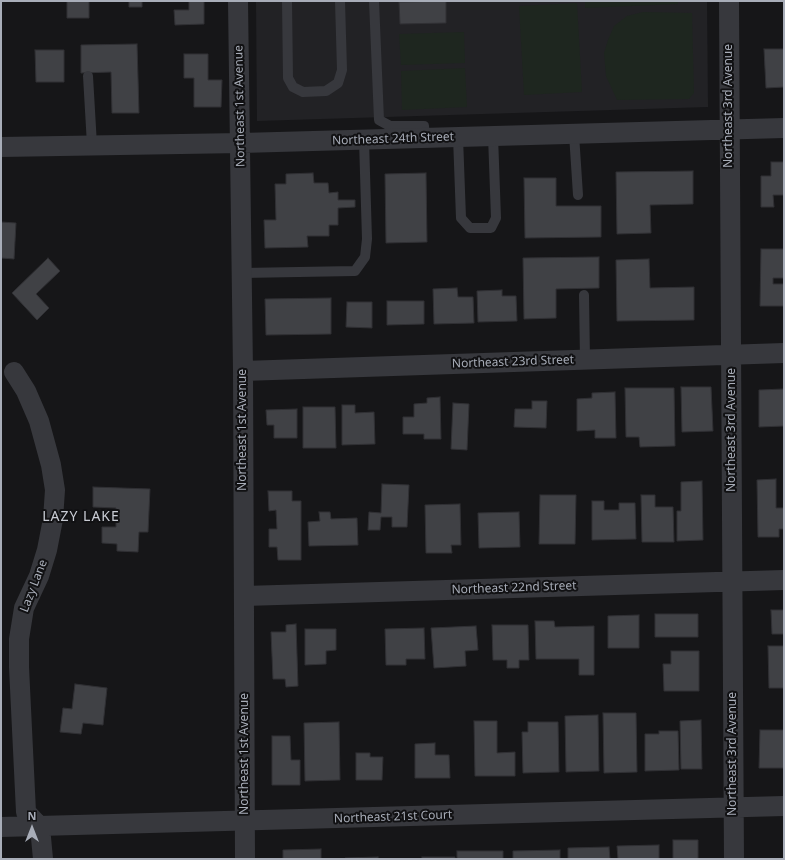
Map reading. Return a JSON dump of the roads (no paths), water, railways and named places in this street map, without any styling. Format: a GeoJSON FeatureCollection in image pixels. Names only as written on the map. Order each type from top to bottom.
{"type":"FeatureCollection","features":[{"type":"Feature","properties":{"kind":"street","name":"Northeast 1st Avenue"},"geometry":{"type":"LineString","coordinates":[[238,1],[243,371],[245,859]]}},
{"type":"Feature","properties":{"kind":"street","name":"Northeast 3rd Avenue"},"geometry":{"type":"LineString","coordinates":[[729,1],[734,859]]}},
{"type":"Feature","properties":{"kind":"street","name":"Northeast 24th Street"},"geometry":{"type":"LineString","coordinates":[[1,147],[241,143],[784,128]]}},
{"type":"Feature","properties":{"kind":"street","name":"Northeast 23rd Street"},"geometry":{"type":"LineString","coordinates":[[243,371],[784,353]]}},
{"type":"Feature","properties":{"kind":"street","name":"Lazy Lane"},"geometry":{"type":"LineString","coordinates":[[14,372],[26,391],[39,421],[51,465],[54,490],[53,520],[47,550],[39,576],[24,608],[19,639],[26,812],[40,827]]}},
{"type":"Feature","properties":{"kind":"street","name":"Northeast 22nd Street"},"geometry":{"type":"LineString","coordinates":[[244,596],[784,580]]}},
{"type":"Feature","properties":{"kind":"street","name":"Northeast 21st Court"},"geometry":{"type":"LineString","coordinates":[[1,827],[784,806]]}},
{"type":"Feature","properties":{"kind":"street"},"geometry":{"type":"LineString","coordinates":[[40,827],[42,859]]}},
{"type":"Feature","properties":{"kind":"lane"},"geometry":{"type":"LineString","coordinates":[[287,1],[288,78],[293,86],[303,92],[326,91],[338,83],[342,70],[340,1]]}},
{"type":"Feature","properties":{"kind":"lane"},"geometry":{"type":"LineString","coordinates":[[374,1],[378,120],[390,126],[424,126],[425,138]]}},
{"type":"Feature","properties":{"kind":"lane"},"geometry":{"type":"LineString","coordinates":[[88,76],[92,145]]}},
{"type":"Feature","properties":{"kind":"lane"},"geometry":{"type":"LineString","coordinates":[[574,134],[578,195]]}},
{"type":"Feature","properties":{"kind":"lane"},"geometry":{"type":"LineString","coordinates":[[458,137],[461,218],[470,228],[491,228],[496,218],[493,136]]}},
{"type":"Feature","properties":{"kind":"lane"},"geometry":{"type":"LineString","coordinates":[[242,273],[354,271],[365,257],[367,239],[364,140]]}},
{"type":"Feature","properties":{"kind":"lane"},"geometry":{"type":"LineString","coordinates":[[584,295],[585,360]]}},
{"type":"Feature","properties":{"kind":"district","name":"LAZY LAKE"},"geometry":{"type":"Point","coordinates":[81,517]}}]}
